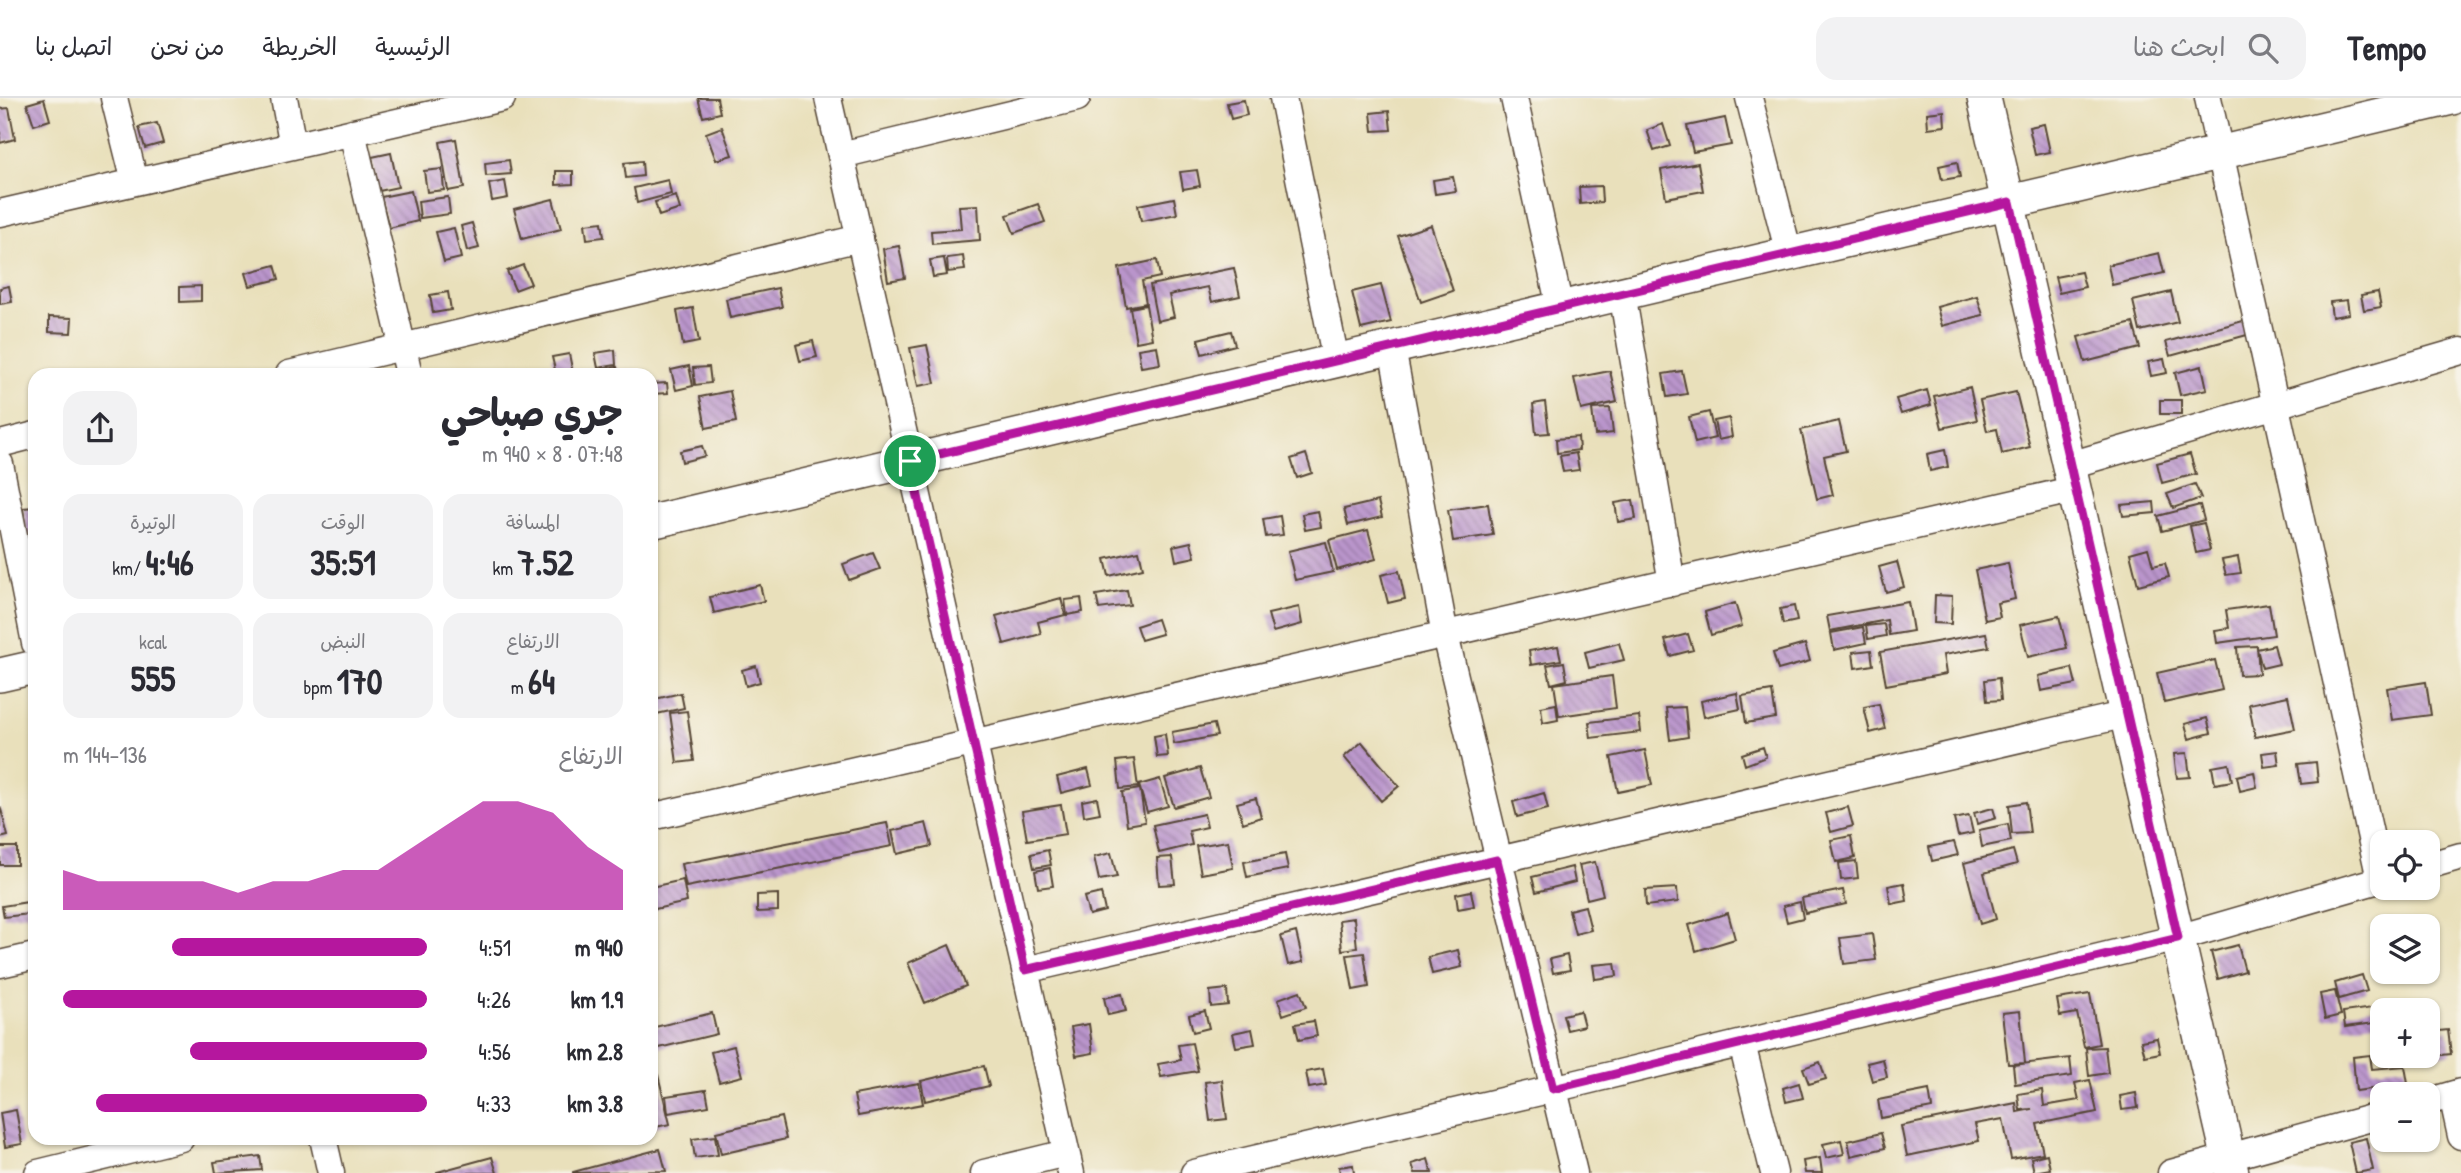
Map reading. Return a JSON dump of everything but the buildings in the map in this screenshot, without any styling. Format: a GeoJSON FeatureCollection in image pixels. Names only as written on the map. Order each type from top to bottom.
{"type":"FeatureCollection","features":[{"type":"Feature","properties":{"kind":"street"},"geometry":{"type":"LineString","coordinates":[[114,98],[135,182]]}},
{"type":"Feature","properties":{"kind":"street"},"geometry":{"type":"LineString","coordinates":[[284,98],[293,146]]}},
{"type":"Feature","properties":{"kind":"street"},"geometry":{"type":"LineString","coordinates":[[0,213],[502,98]]}},
{"type":"Feature","properties":{"kind":"street"},"geometry":{"type":"LineString","coordinates":[[828,98],[1069,1163],[984,1173]]}},
{"type":"Feature","properties":{"kind":"street"},"geometry":{"type":"LineString","coordinates":[[841,155],[1077,98]]}},
{"type":"Feature","properties":{"kind":"street"},"geometry":{"type":"LineString","coordinates":[[1283,98],[1336,361]]}},
{"type":"Feature","properties":{"kind":"street"},"geometry":{"type":"LineString","coordinates":[[1514,98],[1560,308]]}},
{"type":"Feature","properties":{"kind":"street"},"geometry":{"type":"LineString","coordinates":[[1749,98],[1789,254]]}},
{"type":"Feature","properties":{"kind":"street"},"geometry":{"type":"LineString","coordinates":[[1984,98],[2230,1165]]}},
{"type":"Feature","properties":{"kind":"street"},"geometry":{"type":"LineString","coordinates":[[2208,98],[2370,830]]}},
{"type":"Feature","properties":{"kind":"street"},"geometry":{"type":"LineString","coordinates":[[658,520],[2443,99]]}},
{"type":"Feature","properties":{"kind":"street"},"geometry":{"type":"LineString","coordinates":[[352,132],[408,368]]}},
{"type":"Feature","properties":{"kind":"street"},"geometry":{"type":"LineString","coordinates":[[314,368],[859,238]]}},
{"type":"Feature","properties":{"kind":"street"},"geometry":{"type":"LineString","coordinates":[[1622,293],[1672,583]]}},
{"type":"Feature","properties":{"kind":"street"},"geometry":{"type":"LineString","coordinates":[[1392,348],[1445,635],[1574,1173]]}},
{"type":"Feature","properties":{"kind":"street"},"geometry":{"type":"LineString","coordinates":[[658,815],[1672,583],[2073,477],[2276,404],[2461,351]]}},
{"type":"Feature","properties":{"kind":"street"},"geometry":{"type":"LineString","coordinates":[[0,444],[28,437]]}},
{"type":"Feature","properties":{"kind":"street"},"geometry":{"type":"LineString","coordinates":[[0,464],[28,607]]}},
{"type":"Feature","properties":{"kind":"street"},"geometry":{"type":"LineString","coordinates":[[0,675],[28,669]]}},
{"type":"Feature","properties":{"kind":"street"},"geometry":{"type":"LineString","coordinates":[[1025,970],[2127,714]]}},
{"type":"Feature","properties":{"kind":"street"},"geometry":{"type":"LineString","coordinates":[[2440,862],[2461,856]]}},
{"type":"Feature","properties":{"kind":"street"},"geometry":{"type":"LineString","coordinates":[[1194,1173],[2178,938],[2370,882]]}},
{"type":"Feature","properties":{"kind":"street"},"geometry":{"type":"LineString","coordinates":[[0,964],[28,958]]}},
{"type":"Feature","properties":{"kind":"street"},"geometry":{"type":"LineString","coordinates":[[1742,1044],[1774,1173]]}},
{"type":"Feature","properties":{"kind":"street"},"geometry":{"type":"LineString","coordinates":[[2447,1097],[2461,1136]]}},
{"type":"Feature","properties":{"kind":"street"},"geometry":{"type":"LineString","coordinates":[[2171,1173],[2230,1165],[2370,1119]]}},
{"type":"Feature","properties":{"kind":"street"},"geometry":{"type":"LineString","coordinates":[[38,1173],[152,1145]]}},
{"type":"Feature","properties":{"kind":"street"},"geometry":{"type":"LineString","coordinates":[[325,1145],[331,1173]]}},
{"type":"Feature","properties":{"kind":"route"},"geometry":{"type":"LineString","coordinates":[[2010,202],[2178,938],[1553,1089],[1497,860],[1025,970],[910,461],[2010,202]]}}]}
